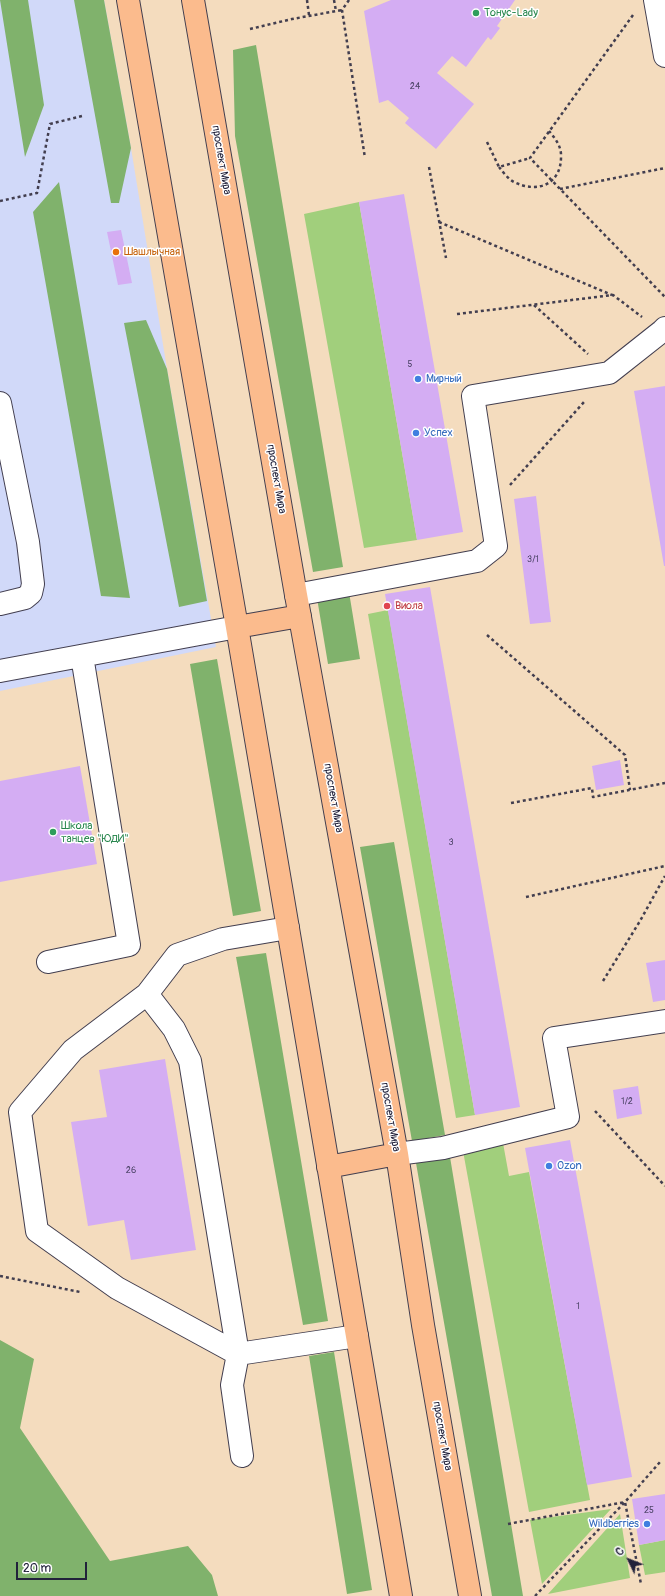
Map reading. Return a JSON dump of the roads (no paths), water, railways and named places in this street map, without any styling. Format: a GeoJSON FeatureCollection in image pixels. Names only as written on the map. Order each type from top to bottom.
{"type":"FeatureCollection","features":[{"type":"Feature","properties":{"kind":"main road"},"geometry":{"type":"LineString","coordinates":[[128,0],[237,627],[401,1596]]}},
{"type":"Feature","properties":{"kind":"main road","name":"проспект Мира"},"geometry":{"type":"LineString","coordinates":[[193,0],[296,595],[397,1154],[422,1325],[470,1596]]}},
{"type":"Feature","properties":{"kind":"main road"},"geometry":{"type":"LineString","coordinates":[[237,627],[300,616]]}},
{"type":"Feature","properties":{"kind":"main road"},"geometry":{"type":"LineString","coordinates":[[328,1167],[397,1154]]}},
{"type":"Feature","properties":{"kind":"lane"},"geometry":{"type":"LineString","coordinates":[[655,0],[665,56]]}},
{"type":"Feature","properties":{"kind":"lane"},"geometry":{"type":"LineString","coordinates":[[296,595],[477,561],[496,546],[473,396],[609,373],[664,330]]}},
{"type":"Feature","properties":{"kind":"lane"},"geometry":{"type":"LineString","coordinates":[[0,403],[28,542],[33,584],[31,593],[25,598],[0,604]]}},
{"type":"Feature","properties":{"kind":"lane"},"geometry":{"type":"LineString","coordinates":[[0,670],[237,627]]}},
{"type":"Feature","properties":{"kind":"lane"},"geometry":{"type":"LineString","coordinates":[[48,962],[129,945],[82,656]]}},
{"type":"Feature","properties":{"kind":"lane"},"geometry":{"type":"LineString","coordinates":[[288,928],[223,939],[177,955],[147,994],[73,1050],[20,1112],[37,1231],[117,1288],[238,1354],[358,1336]]}},
{"type":"Feature","properties":{"kind":"lane"},"geometry":{"type":"LineString","coordinates":[[147,994],[174,1029],[190,1061],[238,1354],[232,1386],[242,1456]]}},
{"type":"Feature","properties":{"kind":"lane"},"geometry":{"type":"LineString","coordinates":[[397,1154],[443,1148],[568,1117],[554,1038],[665,1021]]}},
{"type":"Feature","properties":{"kind":"place","name":"Тонус-Lady"},"geometry":{"type":"Point","coordinates":[476,13]}},
{"type":"Feature","properties":{"kind":"place","name":"Шашлычная"},"geometry":{"type":"Point","coordinates":[116,252]}},
{"type":"Feature","properties":{"kind":"place","name":"Мирный"},"geometry":{"type":"Point","coordinates":[418,379]}},
{"type":"Feature","properties":{"kind":"place","name":"Успех"},"geometry":{"type":"Point","coordinates":[416,433]}},
{"type":"Feature","properties":{"kind":"place","name":"Виола"},"geometry":{"type":"Point","coordinates":[387,606]}},
{"type":"Feature","properties":{"kind":"place","name":"Школа танцев \"ЮДИ\""},"geometry":{"type":"Point","coordinates":[53,832]}},
{"type":"Feature","properties":{"kind":"place","name":"Ozon"},"geometry":{"type":"Point","coordinates":[549,1166]}},
{"type":"Feature","properties":{"kind":"place","name":"Wildberries"},"geometry":{"type":"Point","coordinates":[647,1524]}}]}
